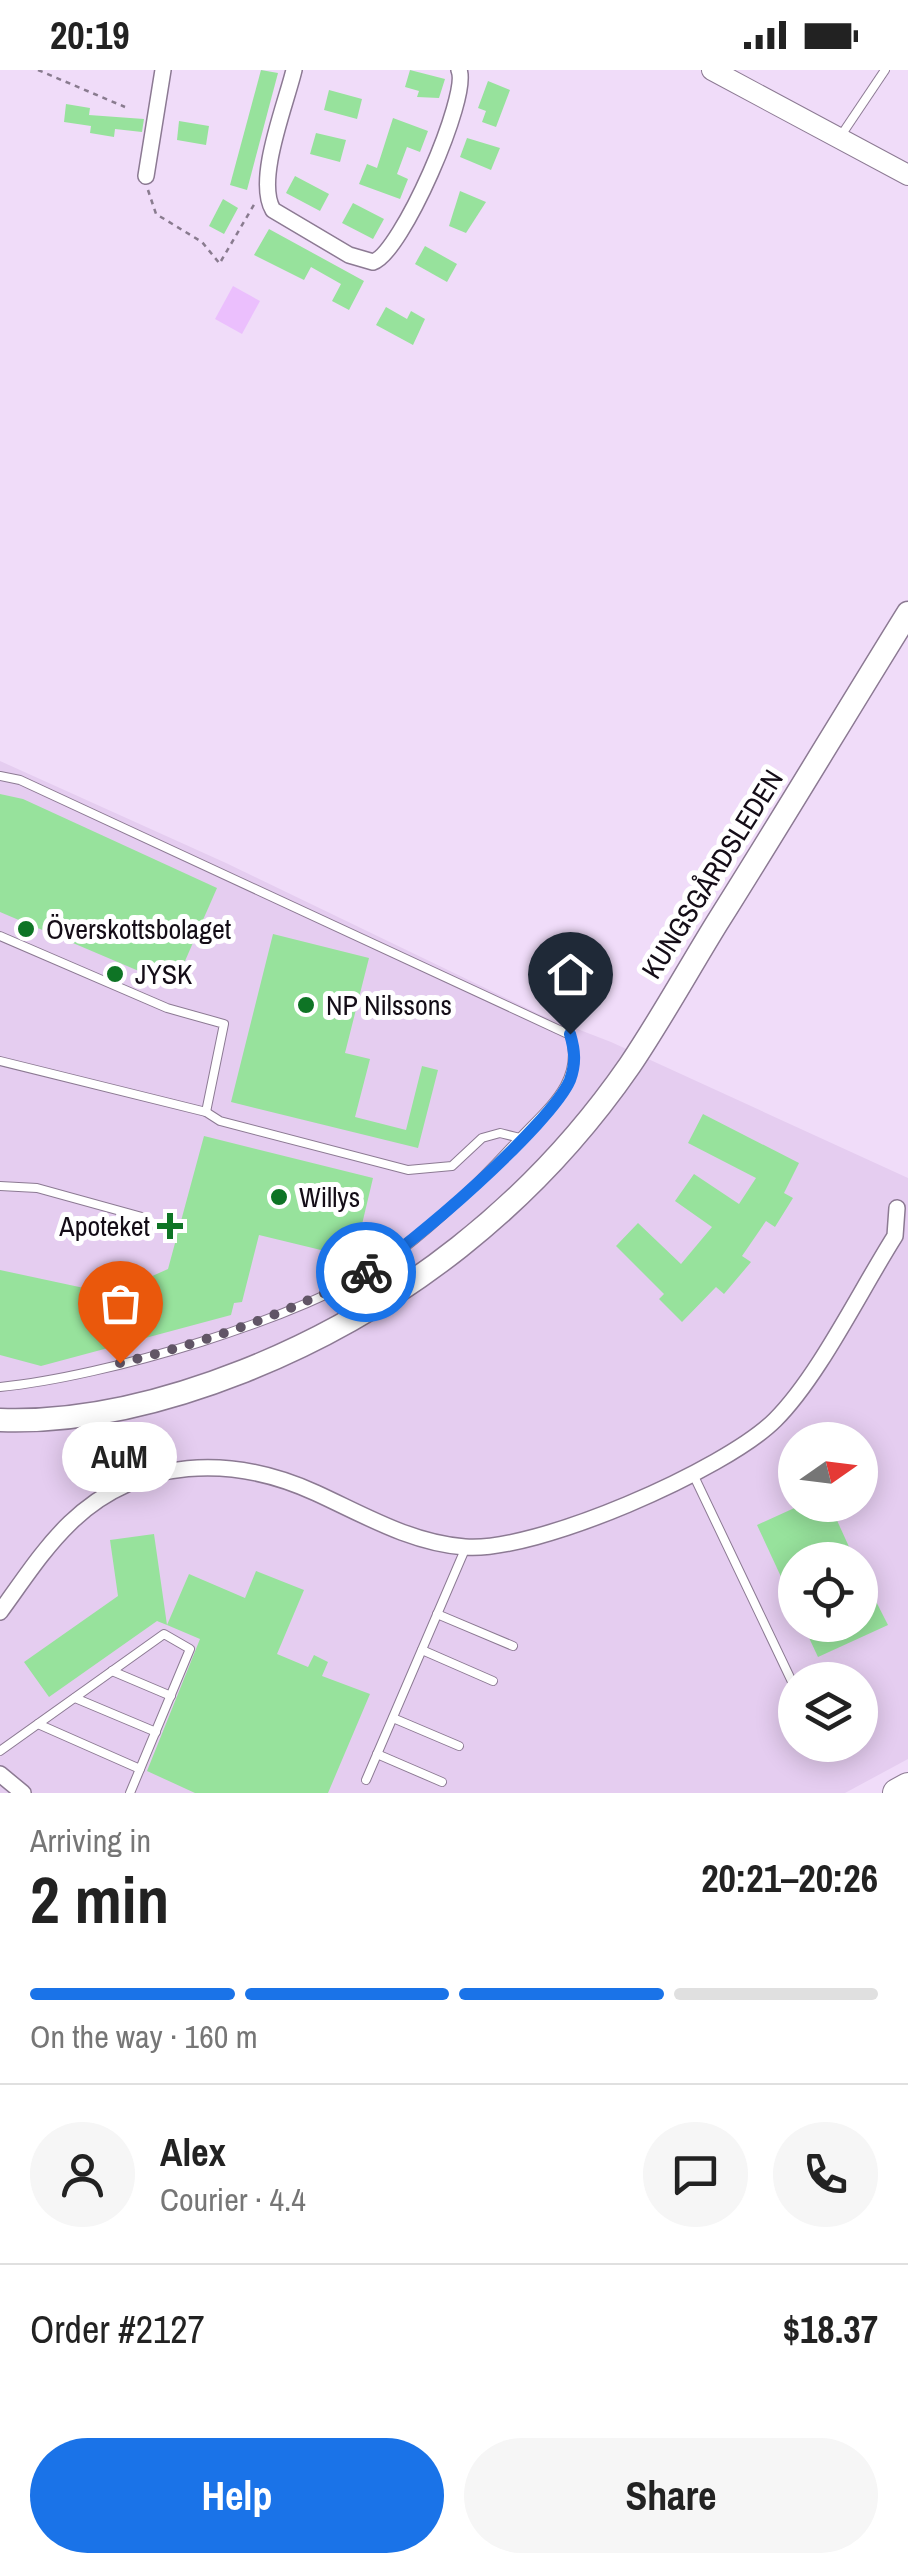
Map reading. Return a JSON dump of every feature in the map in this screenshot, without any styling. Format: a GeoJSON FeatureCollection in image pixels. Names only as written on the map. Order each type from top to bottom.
{"type":"FeatureCollection","features":[{"type":"Feature","properties":{"kind":"highway"},"geometry":{"type":"LineString","coordinates":[[897,1793],[908,1787]]}},
{"type":"Feature","properties":{"kind":"main road","name":"KUNGSGÅRDSLEDEN"},"geometry":{"type":"LineString","coordinates":[[0,1432],[32,1421],[149,1402],[199,1388],[317,1339],[426,1274],[515,1200],[595,1112],[630,1064],[908,613]]}},
{"type":"Feature","properties":{"kind":"main road","name":"KUNGSGÅRDSLEDEN"},"geometry":{"type":"LineString","coordinates":[[0,1420],[32,1421]]}},
{"type":"Feature","properties":{"kind":"street"},"geometry":{"type":"LineString","coordinates":[[146,176],[163,70]]}},
{"type":"Feature","properties":{"kind":"street"},"geometry":{"type":"LineString","coordinates":[[294,70],[266,185],[273,210],[350,255],[378,261],[392,250],[415,206],[460,96],[458,70]]}},
{"type":"Feature","properties":{"kind":"street"},"geometry":{"type":"LineString","coordinates":[[712,70],[908,176]]}},
{"type":"Feature","properties":{"kind":"street"},"geometry":{"type":"LineString","coordinates":[[0,1612],[57,1536],[88,1508],[143,1478],[184,1468],[226,1466],[268,1474],[406,1534],[466,1547],[496,1547],[556,1534],[738,1450],[793,1399],[895,1236],[900,1215]]}},
{"type":"Feature","properties":{"kind":"street"},"geometry":{"type":"LineString","coordinates":[[0,1774],[23,1793]]}},
{"type":"Feature","properties":{"kind":"lane"},"geometry":{"type":"LineString","coordinates":[[838,140],[885,70]]}},
{"type":"Feature","properties":{"kind":"lane"},"geometry":{"type":"LineString","coordinates":[[0,776],[20,780],[570,1034],[575,1064],[568,1085],[478,1184],[388,1260],[318,1298],[150,1356],[0,1386]]}},
{"type":"Feature","properties":{"kind":"lane"},"geometry":{"type":"LineString","coordinates":[[0,936],[168,1008],[224,1024],[206,1112]]}},
{"type":"Feature","properties":{"kind":"lane"},"geometry":{"type":"LineString","coordinates":[[0,1061],[206,1112],[220,1121],[408,1170],[452,1166],[482,1138],[500,1133],[520,1138]]}},
{"type":"Feature","properties":{"kind":"lane"},"geometry":{"type":"LineString","coordinates":[[0,1186],[38,1188],[142,1216]]}},
{"type":"Feature","properties":{"kind":"lane"},"geometry":{"type":"LineString","coordinates":[[692,1472],[783,1662]]}},
{"type":"Feature","properties":{"kind":"lane"},"geometry":{"type":"LineString","coordinates":[[366,1780],[466,1547]]}},
{"type":"Feature","properties":{"kind":"lane"},"geometry":{"type":"LineString","coordinates":[[437,1614],[513,1646]]}},
{"type":"Feature","properties":{"kind":"lane"},"geometry":{"type":"LineString","coordinates":[[0,1751],[164,1634],[190,1649],[130,1793]]}},
{"type":"Feature","properties":{"kind":"lane"},"geometry":{"type":"LineString","coordinates":[[422,1650],[493,1681]]}},
{"type":"Feature","properties":{"kind":"lane"},"geometry":{"type":"LineString","coordinates":[[112,1671],[170,1696]]}},
{"type":"Feature","properties":{"kind":"lane"},"geometry":{"type":"LineString","coordinates":[[75,1698],[156,1732]]}},
{"type":"Feature","properties":{"kind":"lane"},"geometry":{"type":"LineString","coordinates":[[393,1718],[460,1746]]}},
{"type":"Feature","properties":{"kind":"lane"},"geometry":{"type":"LineString","coordinates":[[38,1724],[140,1769]]}},
{"type":"Feature","properties":{"kind":"lane"},"geometry":{"type":"LineString","coordinates":[[377,1754],[442,1782]]}},
{"type":"Feature","properties":{"kind":"path"},"geometry":{"type":"LineString","coordinates":[[38,70],[125,106]]}},
{"type":"Feature","properties":{"kind":"path"},"geometry":{"type":"LineString","coordinates":[[146,176],[156,214],[202,242],[220,264],[266,185]]}},
{"type":"Feature","properties":{"kind":"shaded area"},"geometry":{"type":"Polygon","coordinates":[[[233,286],[260,301],[242,334],[215,319],[233,286]]]}},
{"type":"Feature","properties":{"kind":"shaded area"},"geometry":{"type":"Polygon","coordinates":[[[0,761],[226,863],[541,1015],[611,1042],[908,1178],[908,1759],[845,1793],[0,1793],[0,761]]]}},
{"type":"Feature","properties":{"kind":"building"},"geometry":{"type":"Polygon","coordinates":[[[261,70],[278,73],[247,190],[230,185],[261,70]]]}},
{"type":"Feature","properties":{"kind":"building"},"geometry":{"type":"Polygon","coordinates":[[[410,70],[445,79],[439,98],[417,97],[419,91],[405,87],[410,70]]]}},
{"type":"Feature","properties":{"kind":"building"},"geometry":{"type":"Polygon","coordinates":[[[488,81],[510,90],[496,127],[482,122],[486,111],[478,108],[488,81]]]}},
{"type":"Feature","properties":{"kind":"building"},"geometry":{"type":"Polygon","coordinates":[[[329,90],[362,99],[357,119],[324,110],[329,90]]]}},
{"type":"Feature","properties":{"kind":"building"},"geometry":{"type":"Polygon","coordinates":[[[66,104],[90,108],[89,115],[144,119],[142,132],[115,129],[114,137],[90,133],[91,126],[64,122],[66,104]]]}},
{"type":"Feature","properties":{"kind":"building"},"geometry":{"type":"Polygon","coordinates":[[[393,118],[428,131],[420,152],[407,147],[397,174],[408,179],[400,199],[359,184],[367,164],[377,168],[393,118]]]}},
{"type":"Feature","properties":{"kind":"building"},"geometry":{"type":"Polygon","coordinates":[[[179,121],[209,126],[206,145],[177,140],[179,121]]]}},
{"type":"Feature","properties":{"kind":"building"},"geometry":{"type":"Polygon","coordinates":[[[316,133],[346,140],[340,162],[310,154],[316,133]]]}},
{"type":"Feature","properties":{"kind":"building"},"geometry":{"type":"Polygon","coordinates":[[[467,138],[500,148],[491,170],[460,157],[467,138]]]}},
{"type":"Feature","properties":{"kind":"building"},"geometry":{"type":"Polygon","coordinates":[[[295,176],[329,194],[320,211],[286,193],[295,176]]]}},
{"type":"Feature","properties":{"kind":"building"},"geometry":{"type":"Polygon","coordinates":[[[460,191],[486,202],[466,233],[449,226],[460,191]]]}},
{"type":"Feature","properties":{"kind":"building"},"geometry":{"type":"Polygon","coordinates":[[[223,199],[238,208],[224,234],[209,226],[223,199]]]}},
{"type":"Feature","properties":{"kind":"building"},"geometry":{"type":"Polygon","coordinates":[[[353,203],[384,219],[373,239],[342,223],[353,203]]]}},
{"type":"Feature","properties":{"kind":"building"},"geometry":{"type":"Polygon","coordinates":[[[269,229],[364,281],[349,310],[332,301],[341,284],[311,267],[304,280],[254,255],[269,229]]]}},
{"type":"Feature","properties":{"kind":"building"},"geometry":{"type":"Polygon","coordinates":[[[425,246],[457,264],[447,282],[415,264],[425,246]]]}},
{"type":"Feature","properties":{"kind":"building"},"geometry":{"type":"Polygon","coordinates":[[[386,307],[407,319],[411,311],[425,319],[413,345],[376,325],[386,307]]]}},
{"type":"Feature","properties":{"kind":"building"},"geometry":{"type":"Polygon","coordinates":[[[0,794],[23,799],[217,888],[174,986],[0,912],[0,794]]]}},
{"type":"Feature","properties":{"kind":"building","name":"NP Nilssons"},"geometry":{"type":"Polygon","coordinates":[[[273,934],[369,958],[345,1053],[370,1059],[355,1117],[406,1130],[422,1066],[438,1070],[418,1148],[231,1102],[273,934]]]}},
{"type":"Feature","properties":{"kind":"building"},"geometry":{"type":"Polygon","coordinates":[[[703,1114],[799,1163],[784,1193],[793,1198],[775,1227],[766,1221],[742,1256],[751,1262],[724,1294],[716,1287],[682,1322],[659,1299],[664,1294],[616,1246],[638,1223],[681,1264],[712,1227],[675,1201],[694,1174],[739,1204],[756,1178],[688,1143],[703,1114]]]}},
{"type":"Feature","properties":{"kind":"building"},"geometry":{"type":"Polygon","coordinates":[[[204,1136],[373,1178],[354,1258],[259,1235],[242,1302],[234,1303],[231,1315],[41,1366],[0,1355],[0,1270],[112,1294],[168,1269],[204,1136]]]}},
{"type":"Feature","properties":{"kind":"building"},"geometry":{"type":"Polygon","coordinates":[[[778,1515],[778,1522],[838,1522],[847,1542],[778,1542],[778,1570],[757,1525],[778,1515]]]}},
{"type":"Feature","properties":{"kind":"building"},"geometry":{"type":"Polygon","coordinates":[[[154,1534],[167,1625],[157,1621],[49,1697],[24,1662],[118,1596],[110,1540],[154,1534]]]}},
{"type":"Feature","properties":{"kind":"building"},"geometry":{"type":"Polygon","coordinates":[[[256,1571],[304,1590],[277,1654],[308,1667],[314,1655],[328,1662],[322,1676],[370,1694],[328,1793],[195,1793],[147,1771],[200,1639],[167,1625],[189,1574],[245,1598],[256,1571]]]}},
{"type":"Feature","properties":{"kind":"building"},"geometry":{"type":"Polygon","coordinates":[[[878,1605],[888,1625],[878,1630],[878,1605]]]}},
{"type":"Feature","properties":{"kind":"building"},"geometry":{"type":"Polygon","coordinates":[[[811,1642],[851,1642],[818,1657],[811,1642]]]}},
{"type":"Feature","properties":{"kind":"way so far"},"geometry":{"type":"LineString","coordinates":[[120,1363],[318,1298],[366,1272]]}},
{"type":"Feature","properties":{"kind":"place","name":"Överskottsbolaget"},"geometry":{"type":"Point","coordinates":[26,929]}},
{"type":"Feature","properties":{"kind":"place","name":"JYSK"},"geometry":{"type":"Point","coordinates":[115,974]}},
{"type":"Feature","properties":{"kind":"place","name":"NP Nilssons"},"geometry":{"type":"Point","coordinates":[306,1005]}},
{"type":"Feature","properties":{"kind":"place","name":"Willys"},"geometry":{"type":"Point","coordinates":[279,1197]}},
{"type":"Feature","properties":{"kind":"place","name":"Apoteket"},"geometry":{"type":"Point","coordinates":[170,1226]}},
{"type":"Feature","properties":{"kind":"place","name":"AuM"},"geometry":{"type":"Point","coordinates":[120,1363]}},
{"type":"Feature","properties":{"kind":"route"},"geometry":{"type":"LineString","coordinates":[[366,1272],[388,1260],[478,1184],[538,1120],[568,1085],[575,1064],[570,1034]]}}]}
